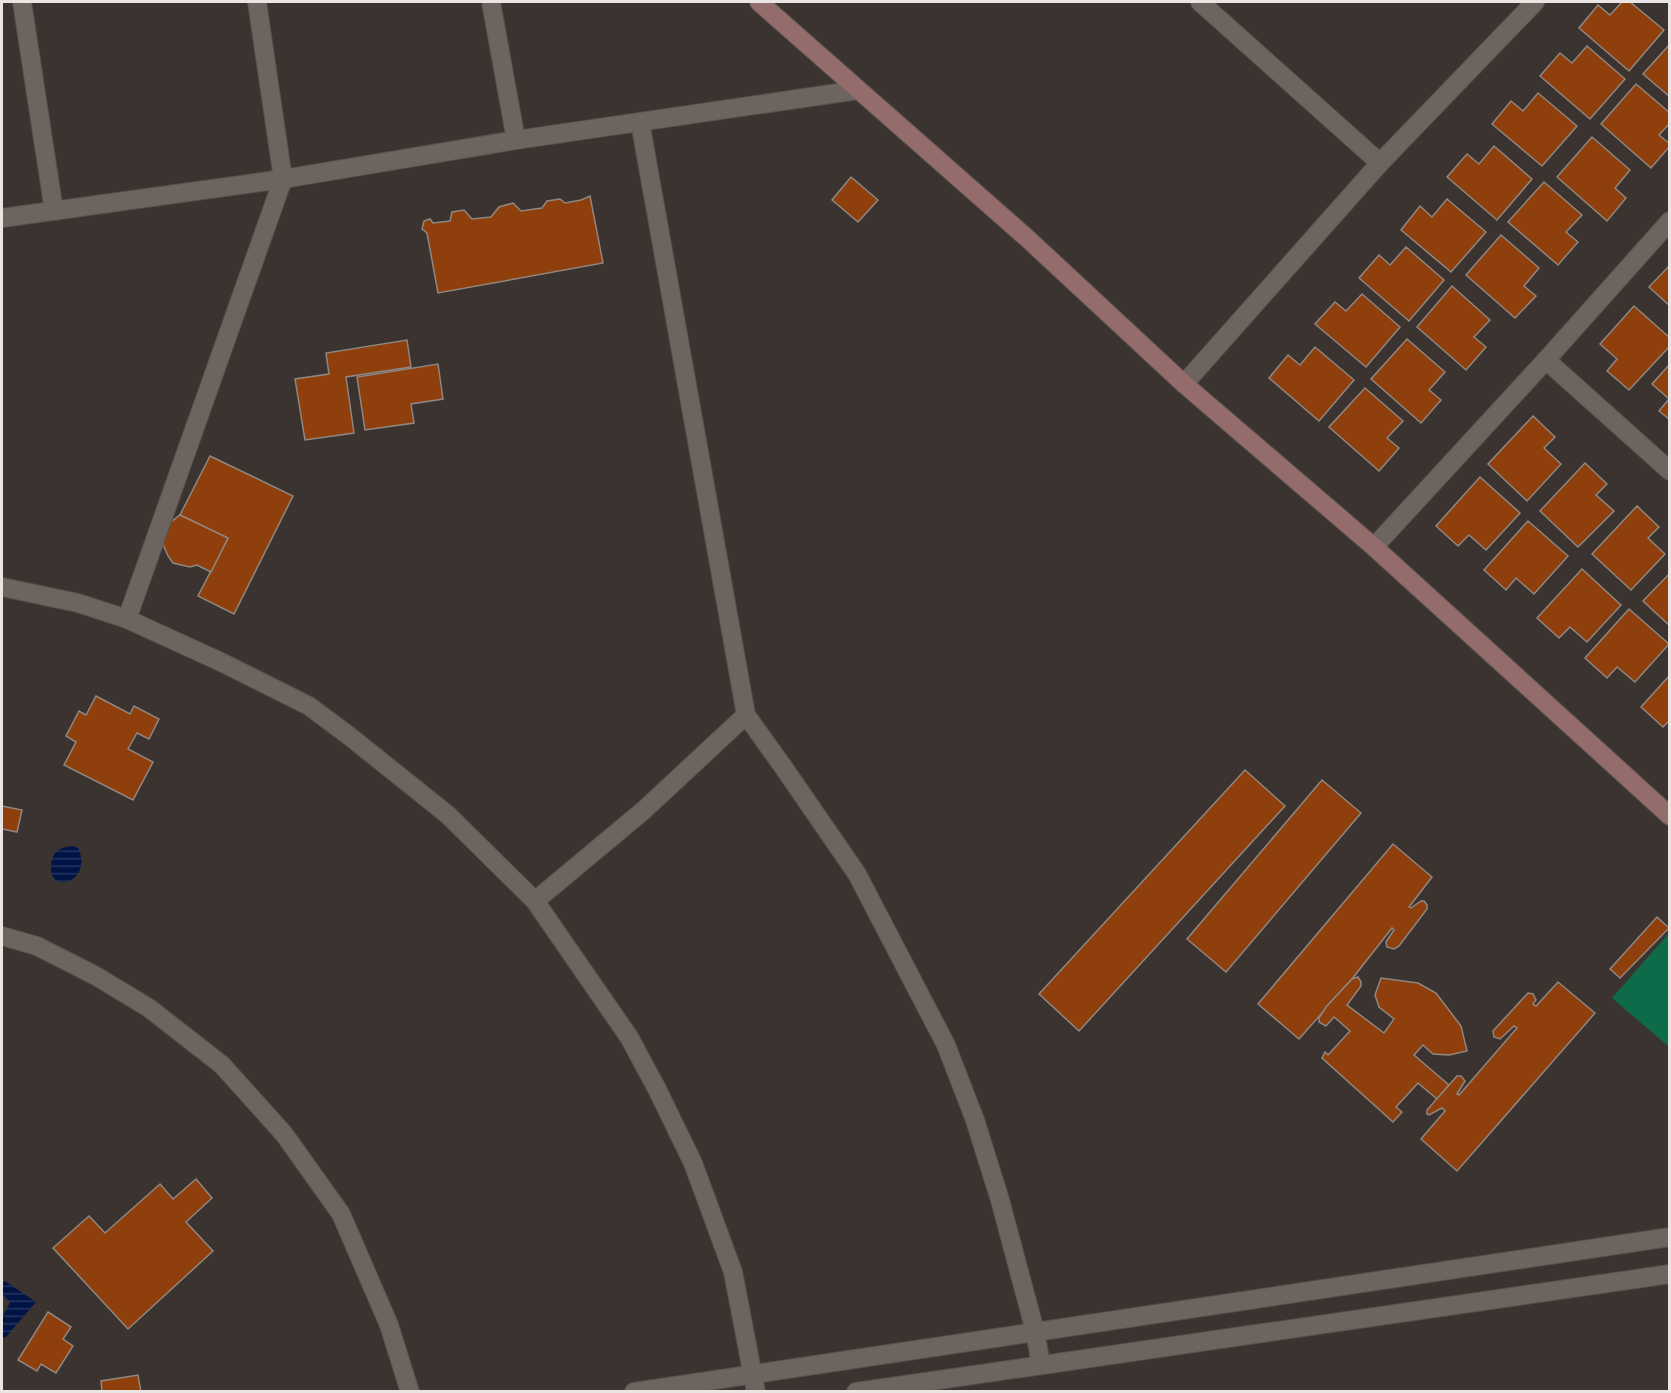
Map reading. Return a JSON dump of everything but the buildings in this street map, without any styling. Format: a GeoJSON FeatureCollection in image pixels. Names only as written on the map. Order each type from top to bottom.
{"type":"FeatureCollection","features":[{"type":"Feature","properties":{"kind":"main road"},"geometry":{"type":"LineString","coordinates":[[759,2],[1028,239],[1184,384],[1374,547],[1670,816]]}},
{"type":"Feature","properties":{"kind":"street"},"geometry":{"type":"LineString","coordinates":[[22,2],[54,211]]}},
{"type":"Feature","properties":{"kind":"street"},"geometry":{"type":"LineString","coordinates":[[127,619],[283,179],[257,2]]}},
{"type":"Feature","properties":{"kind":"street"},"geometry":{"type":"LineString","coordinates":[[491,2],[516,140]]}},
{"type":"Feature","properties":{"kind":"street"},"geometry":{"type":"LineString","coordinates":[[1200,2],[1380,163]]}},
{"type":"Feature","properties":{"kind":"street"},"geometry":{"type":"LineString","coordinates":[[1184,384],[1380,163],[1535,2]]}},
{"type":"Feature","properties":{"kind":"street"},"geometry":{"type":"LineString","coordinates":[[2,218],[283,179],[516,140],[858,90]]}},
{"type":"Feature","properties":{"kind":"street"},"geometry":{"type":"LineString","coordinates":[[640,122],[746,715],[857,874],[946,1045],[975,1120],[1000,1200],[1035,1331],[1041,1365]]}},
{"type":"Feature","properties":{"kind":"street"},"geometry":{"type":"LineString","coordinates":[[1374,547],[1546,360],[1670,220]]}},
{"type":"Feature","properties":{"kind":"street"},"geometry":{"type":"LineString","coordinates":[[1546,360],[1670,471]]}},
{"type":"Feature","properties":{"kind":"street"},"geometry":{"type":"LineString","coordinates":[[2,587],[78,603],[127,619],[309,706],[448,815],[535,901],[629,1037],[693,1163],[733,1272],[755,1383]]}},
{"type":"Feature","properties":{"kind":"street"},"geometry":{"type":"LineString","coordinates":[[535,901],[644,810],[746,715]]}},
{"type":"Feature","properties":{"kind":"street"},"geometry":{"type":"LineString","coordinates":[[2,936],[37,946],[96,975],[149,1008],[222,1065],[284,1134],[341,1214],[388,1324],[410,1392]]}},
{"type":"Feature","properties":{"kind":"street"},"geometry":{"type":"LineString","coordinates":[[634,1392],[755,1383],[1035,1331],[1670,1237]]}},
{"type":"Feature","properties":{"kind":"street"},"geometry":{"type":"LineString","coordinates":[[856,1392],[1670,1274]]}},
{"type":"Feature","properties":{"kind":"green space"},"geometry":{"type":"Polygon","coordinates":[[[1669,933],[1669,1047],[1612,998],[1669,933]]]}},
{"type":"Feature","properties":{"kind":"shaded area"},"geometry":{"type":"Polygon","coordinates":[[[73,846],[78,848],[81,860],[80,870],[75,877],[61,882],[55,879],[51,872],[52,860],[60,849],[73,846]]]}},
{"type":"Feature","properties":{"kind":"shaded area"},"geometry":{"type":"Polygon","coordinates":[[[5,1281],[36,1302],[6,1337],[2,1338],[2,1318],[10,1302],[2,1294],[2,1284],[5,1281]]]}}]}
